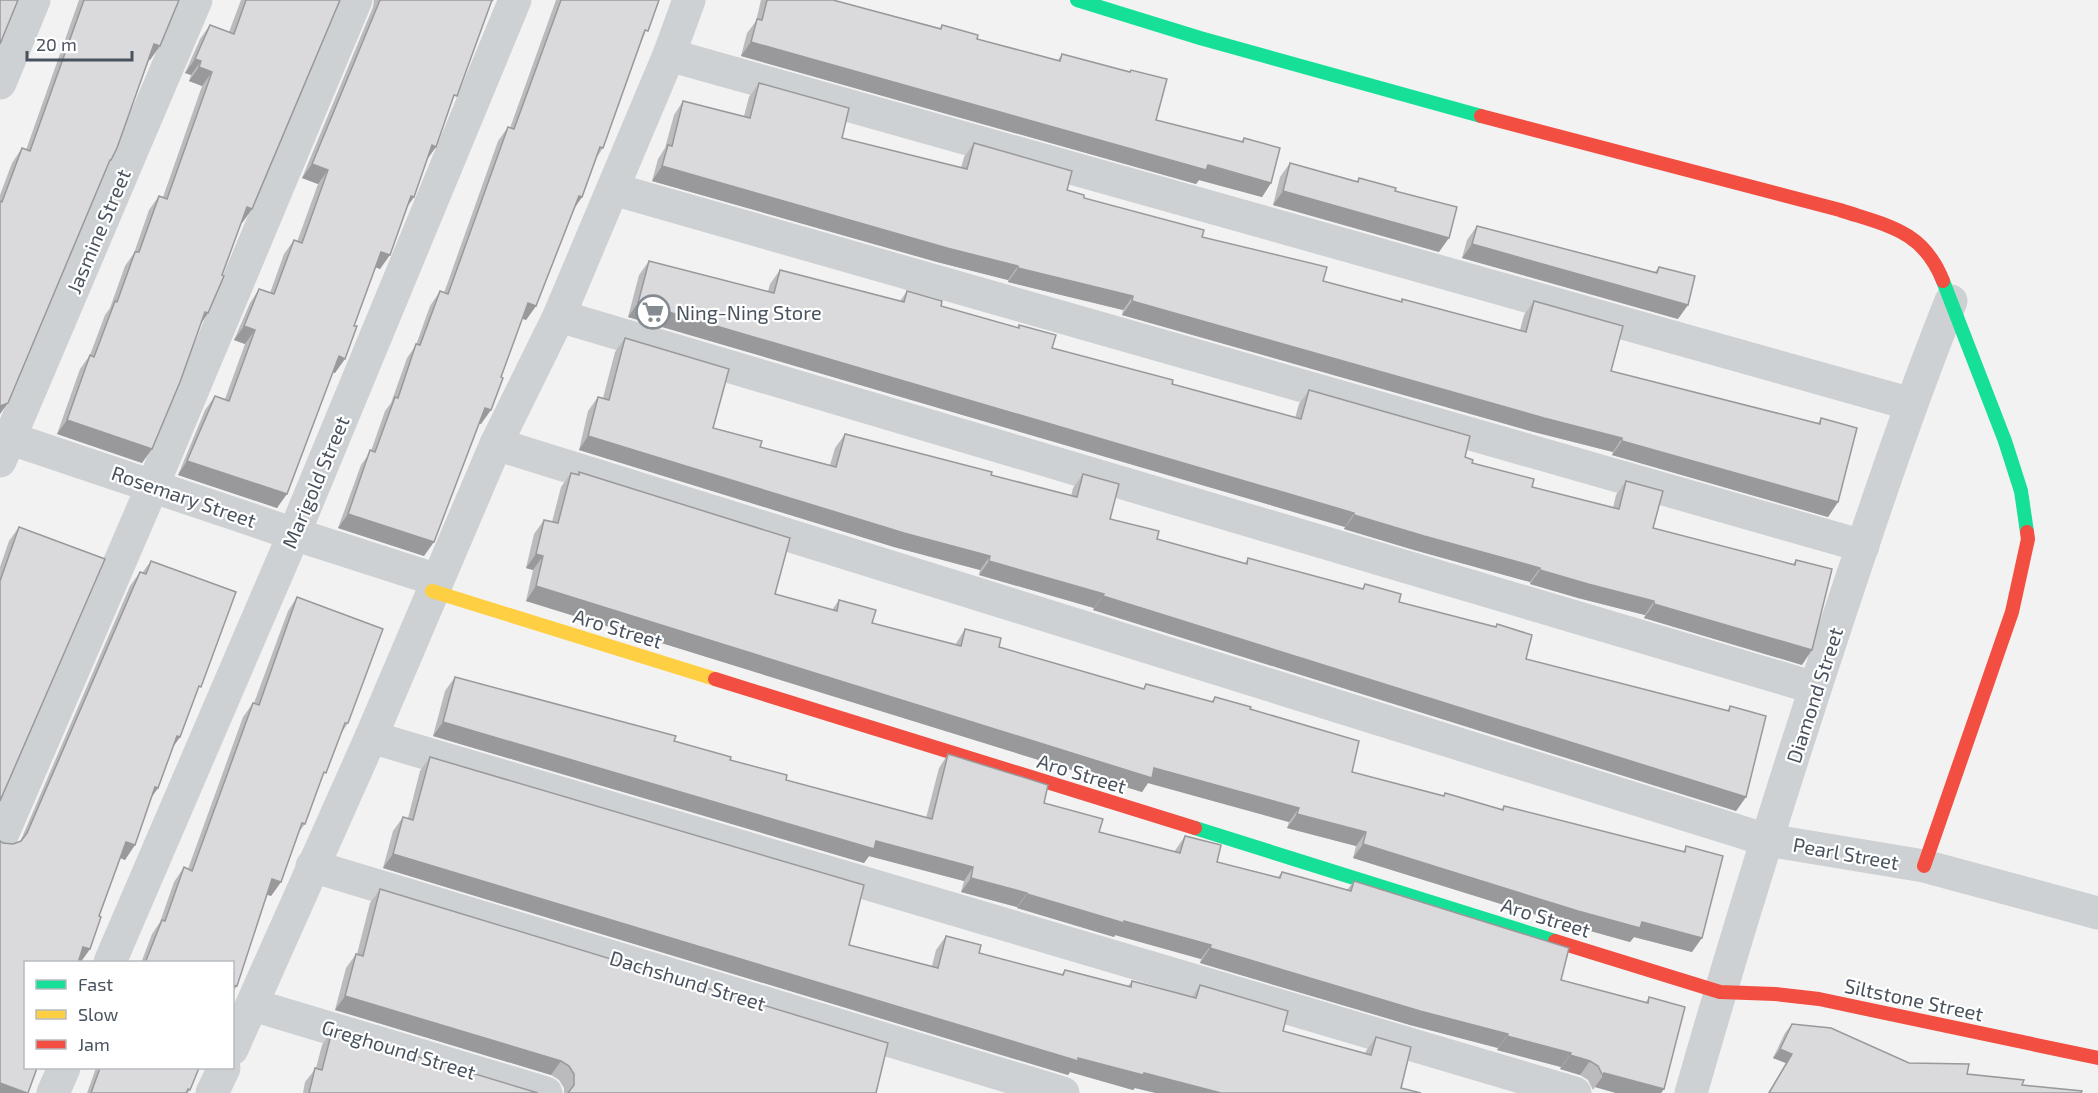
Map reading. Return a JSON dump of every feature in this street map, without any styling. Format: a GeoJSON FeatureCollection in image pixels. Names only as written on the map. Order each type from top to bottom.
{"type":"FeatureCollection","features":[{"type":"Feature","properties":{"kind":"street"},"geometry":{"type":"LineString","coordinates":[[0,83],[34,0]]}},
{"type":"Feature","properties":{"kind":"street","name":"Jasmine Street"},"geometry":{"type":"LineString","coordinates":[[3,445],[196,0]]}},
{"type":"Feature","properties":{"kind":"street"},"geometry":{"type":"LineString","coordinates":[[0,840],[153,485],[356,0]]}},
{"type":"Feature","properties":{"kind":"street","name":"Marigold Street"},"geometry":{"type":"LineString","coordinates":[[111,961],[294,534],[514,0]]}},
{"type":"Feature","properties":{"kind":"street"},"geometry":{"type":"LineString","coordinates":[[234,1045],[371,737],[496,444],[559,316],[690,0]]}},
{"type":"Feature","properties":{"kind":"street"},"geometry":{"type":"LineString","coordinates":[[1077,0],[1200,38],[1584,144],[1840,210],[1881,224],[1918,242],[1936,263],[2005,441],[2020,491],[2028,539],[2012,612],[1924,866]]}},
{"type":"Feature","properties":{"kind":"street"},"geometry":{"type":"LineString","coordinates":[[669,55],[1911,404]]}},
{"type":"Feature","properties":{"kind":"street"},"geometry":{"type":"LineString","coordinates":[[613,189],[1863,546]]}},
{"type":"Feature","properties":{"kind":"street","name":"Diamond Street"},"geometry":{"type":"LineString","coordinates":[[1691,1093],[1720,992],[1815,688],[1911,404],[1951,301]]}},
{"type":"Feature","properties":{"kind":"street"},"geometry":{"type":"LineString","coordinates":[[559,316],[1815,688]]}},
{"type":"Feature","properties":{"kind":"street","name":"Pearl Street"},"geometry":{"type":"LineString","coordinates":[[496,444],[1767,840],[1924,866],[2098,914]]}},
{"type":"Feature","properties":{"kind":"street","name":"Rosemary Street"},"geometry":{"type":"LineString","coordinates":[[3,445],[153,485],[434,585]]}},
{"type":"Feature","properties":{"kind":"street","name":"Aro Street"},"geometry":{"type":"LineString","coordinates":[[434,585],[1720,992]]}},
{"type":"Feature","properties":{"kind":"street"},"geometry":{"type":"LineString","coordinates":[[371,737],[1575,1093]]}},
{"type":"Feature","properties":{"kind":"street","name":"Dachshund Street"},"geometry":{"type":"LineString","coordinates":[[312,866],[1063,1093]]}},
{"type":"Feature","properties":{"kind":"street","name":"Siltstone Street"},"geometry":{"type":"LineString","coordinates":[[1720,992],[1776,994],[1819,999],[2098,1058]]}},
{"type":"Feature","properties":{"kind":"street","name":"Greghound Street"},"geometry":{"type":"LineString","coordinates":[[253,1005],[546,1093]]}},
{"type":"Feature","properties":{"kind":"street"},"geometry":{"type":"LineString","coordinates":[[53,1093],[64,1069]]}},
{"type":"Feature","properties":{"kind":"street"},"geometry":{"type":"LineString","coordinates":[[212,1093],[224,1069]]}},
{"type":"Feature","properties":{"kind":"building"},"geometry":{"type":"Polygon","coordinates":[[[0,0],[18,0],[0,44],[0,0]]]}},
{"type":"Feature","properties":{"kind":"building"},"geometry":{"type":"Polygon","coordinates":[[[84,0],[179,0],[160,46],[154,44],[117,148],[8,403],[0,406],[0,201],[2,202],[22,148],[30,151],[84,0]]]}},
{"type":"Feature","properties":{"kind":"building"},"geometry":{"type":"Polygon","coordinates":[[[246,0],[340,0],[252,209],[247,207],[222,275],[224,276],[208,313],[205,312],[180,382],[152,449],[67,420],[90,355],[94,357],[135,252],[139,252],[159,196],[167,199],[212,72],[199,67],[201,61],[195,59],[210,25],[234,34],[246,0]]]}},
{"type":"Feature","properties":{"kind":"building"},"geometry":{"type":"Polygon","coordinates":[[[380,0],[492,0],[457,96],[454,95],[436,147],[432,145],[390,255],[381,252],[354,326],[357,326],[345,359],[339,356],[287,494],[187,461],[215,396],[229,401],[255,330],[244,326],[259,289],[274,294],[294,240],[302,243],[328,170],[312,164],[380,0]]]}},
{"type":"Feature","properties":{"kind":"building"},"geometry":{"type":"Polygon","coordinates":[[[561,0],[659,0],[648,31],[645,30],[603,148],[600,147],[582,197],[579,196],[536,306],[528,303],[491,410],[485,408],[434,542],[348,514],[370,450],[375,452],[395,397],[398,398],[416,344],[420,345],[440,291],[448,294],[508,127],[514,129],[561,0]]]}},
{"type":"Feature","properties":{"kind":"building"},"geometry":{"type":"Polygon","coordinates":[[[767,0],[833,0],[941,29],[942,25],[978,35],[977,39],[1060,61],[1062,54],[1167,79],[1156,120],[1243,142],[1244,138],[1280,148],[1271,183],[1208,165],[1206,170],[751,42],[757,19],[762,20],[767,0]]]}},
{"type":"Feature","properties":{"kind":"building"},"geometry":{"type":"Polygon","coordinates":[[[759,83],[849,108],[842,138],[967,169],[974,143],[1072,171],[1067,190],[1084,195],[1084,198],[1204,230],[1202,237],[1327,267],[1323,281],[1526,332],[1534,301],[1623,326],[1611,371],[1820,424],[1821,418],[1857,428],[1838,502],[1622,441],[1622,438],[1132,301],[1133,296],[1018,268],[1018,266],[947,248],[662,166],[668,145],[672,146],[683,101],[750,118],[759,83]]]}},
{"type":"Feature","properties":{"kind":"building"},"geometry":{"type":"Polygon","coordinates":[[[1290,163],[1358,182],[1359,178],[1396,188],[1395,191],[1457,207],[1449,238],[1283,191],[1290,163]]]}},
{"type":"Feature","properties":{"kind":"building"},"geometry":{"type":"Polygon","coordinates":[[[1477,226],[1657,273],[1659,267],[1695,276],[1688,305],[1472,244],[1477,226]]]}},
{"type":"Feature","properties":{"kind":"building"},"geometry":{"type":"Polygon","coordinates":[[[649,261],[774,293],[780,270],[904,302],[907,291],[942,301],[941,306],[1019,328],[1019,325],[1056,335],[1052,348],[1173,380],[1172,384],[1301,419],[1309,390],[1470,436],[1465,457],[1473,460],[1472,463],[1534,479],[1532,487],[1619,509],[1626,481],[1663,491],[1653,528],[1795,565],[1796,560],[1832,569],[1812,650],[1654,604],[1654,601],[1424,536],[1354,515],[1354,513],[638,303],[649,261]]]}},
{"type":"Feature","properties":{"kind":"building"},"geometry":{"type":"Polygon","coordinates":[[[625,338],[729,369],[713,428],[762,441],[760,447],[836,467],[845,434],[992,472],[991,475],[1077,497],[1083,474],[1119,484],[1110,519],[1159,531],[1157,539],[1247,564],[1248,558],[1363,589],[1365,584],[1401,594],[1399,602],[1496,627],[1497,624],[1532,635],[1526,659],[1729,711],[1730,706],[1766,716],[1746,797],[1103,596],[1104,594],[989,561],[990,556],[904,533],[588,436],[598,397],[609,400],[625,338]]]}},
{"type":"Feature","properties":{"kind":"building"},"geometry":{"type":"Polygon","coordinates":[[[579,472],[790,538],[775,594],[837,611],[839,600],[876,610],[872,623],[961,646],[965,629],[1001,638],[999,647],[1144,689],[1146,684],[1213,702],[1215,697],[1359,741],[1352,772],[1444,796],[1445,793],[1503,810],[1504,806],[1685,852],[1686,846],[1723,856],[1702,938],[1642,922],[1640,928],[1578,911],[1363,844],[1366,832],[1297,814],[1299,808],[1154,768],[1152,778],[536,586],[543,556],[536,554],[544,520],[558,523],[571,473],[579,475],[579,472]]]}},
{"type":"Feature","properties":{"kind":"building"},"geometry":{"type":"Polygon","coordinates":[[[19,527],[105,559],[0,801],[0,581],[19,527]]]}},
{"type":"Feature","properties":{"kind":"building"},"geometry":{"type":"Polygon","coordinates":[[[151,561],[236,592],[201,687],[199,686],[180,737],[177,736],[158,788],[155,787],[135,845],[126,842],[99,916],[101,917],[90,949],[83,947],[79,961],[24,961],[24,1069],[37,1069],[27,1093],[0,1083],[0,841],[13,844],[21,841],[27,833],[140,572],[146,574],[151,561]]]}},
{"type":"Feature","properties":{"kind":"building"},"geometry":{"type":"Polygon","coordinates":[[[297,597],[383,629],[348,723],[345,723],[326,773],[324,772],[305,824],[302,823],[281,882],[272,879],[237,986],[234,985],[234,961],[146,961],[162,920],[165,921],[184,867],[192,871],[253,703],[259,705],[297,597]]]}},
{"type":"Feature","properties":{"kind":"building"},"geometry":{"type":"Polygon","coordinates":[[[455,677],[676,736],[674,741],[731,757],[730,760],[787,775],[786,780],[932,819],[948,754],[1048,785],[1044,803],[1103,819],[1099,832],[1180,853],[1185,836],[1221,845],[1217,862],[1280,878],[1282,872],[1351,891],[1354,881],[1569,948],[1561,980],[1648,1003],[1649,997],[1685,1007],[1664,1089],[1604,1073],[1603,1076],[1598,1066],[1570,1055],[1571,1053],[1420,1011],[1210,948],[1211,945],[1124,921],[1124,923],[971,878],[973,867],[876,841],[874,849],[443,722],[455,677]]]}},
{"type":"Feature","properties":{"kind":"building"},"geometry":{"type":"Polygon","coordinates":[[[430,757],[864,885],[849,945],[938,968],[946,936],[981,945],[979,953],[1063,975],[1065,970],[1131,987],[1132,981],[1196,998],[1200,985],[1288,1011],[1283,1031],[1371,1055],[1376,1037],[1411,1047],[1401,1088],[1421,1093],[1221,1093],[1078,1058],[1078,1061],[393,854],[403,817],[413,820],[430,757]]]}},
{"type":"Feature","properties":{"kind":"building"},"geometry":{"type":"Polygon","coordinates":[[[380,889],[888,1043],[876,1093],[568,1093],[574,1085],[574,1074],[569,1066],[561,1061],[345,996],[356,954],[363,956],[380,889]]]}},
{"type":"Feature","properties":{"kind":"building"},"geometry":{"type":"Polygon","coordinates":[[[1792,1024],[1831,1028],[1909,1063],[1969,1064],[1967,1074],[2024,1080],[2022,1085],[2082,1091],[2081,1093],[1769,1093],[1792,1054],[1780,1049],[1792,1024]]]}},
{"type":"Feature","properties":{"kind":"building"},"geometry":{"type":"Polygon","coordinates":[[[332,1031],[538,1093],[309,1093],[315,1068],[322,1070],[332,1031]]]}},
{"type":"Feature","properties":{"kind":"building"},"geometry":{"type":"Polygon","coordinates":[[[100,1069],[199,1069],[190,1090],[188,1089],[186,1093],[91,1093],[100,1069]]]}},
{"type":"Feature","properties":{"kind":"traffic: fast"},"geometry":{"type":"LineString","coordinates":[[1077,0],[1200,38],[1481,116]]}},
{"type":"Feature","properties":{"kind":"traffic: fast"},"geometry":{"type":"LineString","coordinates":[[1943,281],[2005,441],[2021,491],[2027,532]]}},
{"type":"Feature","properties":{"kind":"traffic: fast"},"geometry":{"type":"LineString","coordinates":[[1195,828],[1555,941]]}},
{"type":"Feature","properties":{"kind":"traffic: slow"},"geometry":{"type":"LineString","coordinates":[[432,591],[715,679]]}},
{"type":"Feature","properties":{"kind":"traffic: jam"},"geometry":{"type":"LineString","coordinates":[[1481,116],[1840,210],[1874,221],[1902,232],[1914,240],[1935,264],[1943,281]]}},
{"type":"Feature","properties":{"kind":"traffic: jam"},"geometry":{"type":"LineString","coordinates":[[1924,866],[2012,612],[2028,539],[2027,532]]}},
{"type":"Feature","properties":{"kind":"traffic: jam"},"geometry":{"type":"LineString","coordinates":[[715,679],[1195,828]]}},
{"type":"Feature","properties":{"kind":"traffic: jam"},"geometry":{"type":"LineString","coordinates":[[1555,941],[1720,992],[1775,994],[1819,999],[2098,1058]]}},
{"type":"Feature","properties":{"kind":"place","name":"Ning-Ning Store"},"geometry":{"type":"Point","coordinates":[653,312]}}]}
